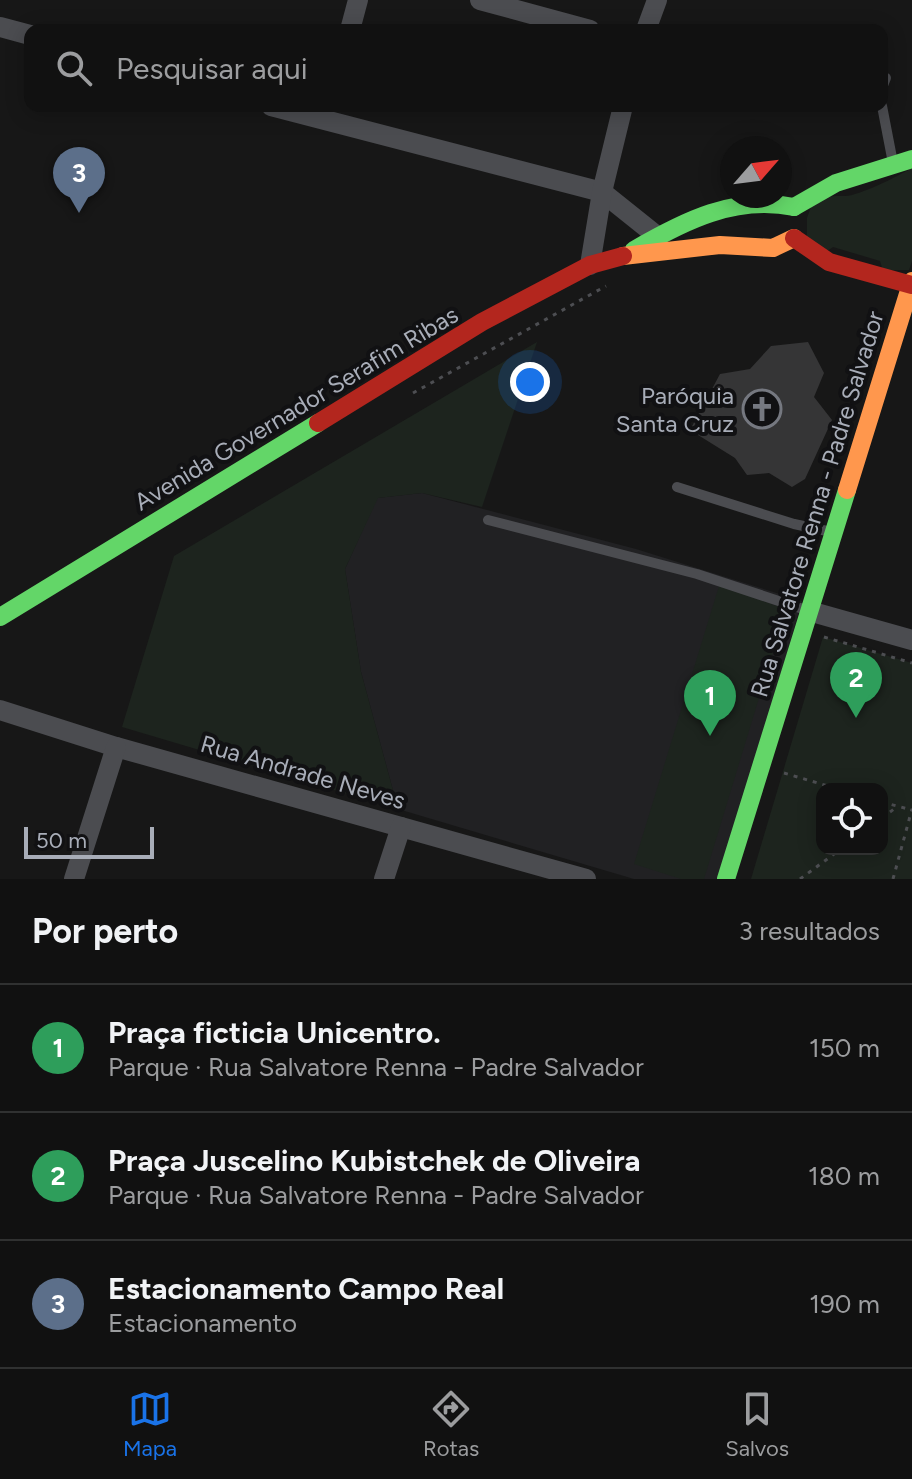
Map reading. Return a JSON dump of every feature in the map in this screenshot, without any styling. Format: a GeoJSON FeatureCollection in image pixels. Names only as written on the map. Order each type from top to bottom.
{"type":"FeatureCollection","features":[{"type":"Feature","properties":{"kind":"main road"},"geometry":{"type":"LineString","coordinates":[[794,207],[836,183],[912,159]]}},
{"type":"Feature","properties":{"kind":"main road"},"geometry":{"type":"LineString","coordinates":[[624,256],[657,236],[712,212],[761,200],[778,201],[794,207]]}},
{"type":"Feature","properties":{"kind":"main road"},"geometry":{"type":"LineString","coordinates":[[794,207],[794,238]]}},
{"type":"Feature","properties":{"kind":"main road"},"geometry":{"type":"LineString","coordinates":[[712,212],[713,228],[720,245]]}},
{"type":"Feature","properties":{"kind":"main road"},"geometry":{"type":"LineString","coordinates":[[624,256],[720,245],[773,248],[794,238]]}},
{"type":"Feature","properties":{"kind":"main road"},"geometry":{"type":"LineString","coordinates":[[794,238],[829,262],[912,283]]}},
{"type":"Feature","properties":{"kind":"main road","name":"Avenida Governador Serafim Ribas"},"geometry":{"type":"LineString","coordinates":[[0,617],[482,322],[590,265],[624,256]]}},
{"type":"Feature","properties":{"kind":"main road","name":"Rua Salvatore Renna - Padre Salvador"},"geometry":{"type":"LineString","coordinates":[[726,879],[912,283]]}},
{"type":"Feature","properties":{"kind":"street"},"geometry":{"type":"LineString","coordinates":[[352,24],[358,0]]}},
{"type":"Feature","properties":{"kind":"street"},"geometry":{"type":"LineString","coordinates":[[480,0],[568,24]]}},
{"type":"Feature","properties":{"kind":"street"},"geometry":{"type":"LineString","coordinates":[[648,24],[657,0]]}},
{"type":"Feature","properties":{"kind":"street"},"geometry":{"type":"LineString","coordinates":[[0,27],[24,33]]}},
{"type":"Feature","properties":{"kind":"street"},"geometry":{"type":"LineString","coordinates":[[590,265],[602,192],[622,112]]}},
{"type":"Feature","properties":{"kind":"street"},"geometry":{"type":"LineString","coordinates":[[326,114],[602,192],[657,236]]}},
{"type":"Feature","properties":{"kind":"street"},"geometry":{"type":"LineString","coordinates":[[809,611],[912,640]]}},
{"type":"Feature","properties":{"kind":"street","name":"Rua Andrade Neves"},"geometry":{"type":"LineString","coordinates":[[2,710],[116,747],[586,879]]}},
{"type":"Feature","properties":{"kind":"street"},"geometry":{"type":"LineString","coordinates":[[74,879],[116,747]]}},
{"type":"Feature","properties":{"kind":"street"},"geometry":{"type":"LineString","coordinates":[[384,879],[401,827]]}},
{"type":"Feature","properties":{"kind":"lane"},"geometry":{"type":"LineString","coordinates":[[883,112],[893,165]]}},
{"type":"Feature","properties":{"kind":"lane"},"geometry":{"type":"LineString","coordinates":[[677,487],[794,524],[834,532]]}},
{"type":"Feature","properties":{"kind":"lane"},"geometry":{"type":"LineString","coordinates":[[488,520],[697,574],[809,611]]}},
{"type":"Feature","properties":{"kind":"path"},"geometry":{"type":"LineString","coordinates":[[410,394],[617,279]]}},
{"type":"Feature","properties":{"kind":"path"},"geometry":{"type":"LineString","coordinates":[[823,637],[912,663]]}},
{"type":"Feature","properties":{"kind":"path"},"geometry":{"type":"LineString","coordinates":[[761,765],[819,783]]}},
{"type":"Feature","properties":{"kind":"path"},"geometry":{"type":"LineString","coordinates":[[888,804],[912,810],[893,879]]}},
{"type":"Feature","properties":{"kind":"path"},"geometry":{"type":"LineString","coordinates":[[888,814],[898,806]]}},
{"type":"Feature","properties":{"kind":"path"},"geometry":{"type":"LineString","coordinates":[[800,879],[833,855]]}},
{"type":"Feature","properties":{"kind":"shaded area"},"geometry":{"type":"Polygon","coordinates":[[[912,168],[912,261],[909,270],[883,270],[880,261],[833,247],[823,254],[807,236],[807,218],[813,201],[859,193],[912,168]]]}},
{"type":"Feature","properties":{"kind":"shaded area"},"geometry":{"type":"Polygon","coordinates":[[[537,342],[482,507],[422,493],[378,498],[345,569],[361,672],[398,809],[122,727],[174,556],[537,342]]]}},
{"type":"Feature","properties":{"kind":"shaded area"},"geometry":{"type":"Polygon","coordinates":[[[422,493],[636,549],[802,601],[722,879],[634,879],[398,809],[361,672],[345,569],[377,498],[422,493]]]}},
{"type":"Feature","properties":{"kind":"shaded area"},"geometry":{"type":"Polygon","coordinates":[[[719,586],[786,609],[704,879],[681,879],[634,864],[719,586]]]}},
{"type":"Feature","properties":{"kind":"shaded area"},"geometry":{"type":"Polygon","coordinates":[[[823,637],[912,663],[912,879],[751,879],[823,637]]]}},
{"type":"Feature","properties":{"kind":"building","name":"Paróquia Santa Cruz"},"geometry":{"type":"Polygon","coordinates":[[[808,342],[824,373],[814,397],[832,420],[805,479],[792,487],[769,473],[747,475],[735,458],[690,430],[720,374],[750,369],[771,346],[808,342]]]}},
{"type":"Feature","properties":{"kind":"traffic: fast"},"geometry":{"type":"LineString","coordinates":[[794,207],[836,183],[912,159]]}},
{"type":"Feature","properties":{"kind":"traffic: fast"},"geometry":{"type":"LineString","coordinates":[[634,250],[672,229],[711,213],[751,205],[794,207]]}},
{"type":"Feature","properties":{"kind":"traffic: fast"},"geometry":{"type":"LineString","coordinates":[[0,617],[318,423]]}},
{"type":"Feature","properties":{"kind":"traffic: fast"},"geometry":{"type":"LineString","coordinates":[[726,879],[847,490]]}},
{"type":"Feature","properties":{"kind":"traffic: slow"},"geometry":{"type":"LineString","coordinates":[[623,256],[720,245],[773,248],[794,238]]}},
{"type":"Feature","properties":{"kind":"traffic: slow"},"geometry":{"type":"LineString","coordinates":[[847,490],[912,281]]}},
{"type":"Feature","properties":{"kind":"traffic: jam"},"geometry":{"type":"LineString","coordinates":[[794,238],[829,262],[912,285]]}},
{"type":"Feature","properties":{"kind":"traffic: jam"},"geometry":{"type":"LineString","coordinates":[[318,423],[482,322],[590,265],[623,256]]}},
{"type":"Feature","properties":{"kind":"place","name":"Estacionamento Campo Real"},"geometry":{"type":"Point","coordinates":[79,213]}},
{"type":"Feature","properties":{"kind":"place","name":"Paróquia Santa Cruz"},"geometry":{"type":"Point","coordinates":[762,409]}},
{"type":"Feature","properties":{"kind":"place","name":"Praça Juscelino Kubistchek de Oliveira"},"geometry":{"type":"Point","coordinates":[856,718]}},
{"type":"Feature","properties":{"kind":"place","name":"Praça ficticia Unicentro."},"geometry":{"type":"Point","coordinates":[710,736]}}]}
